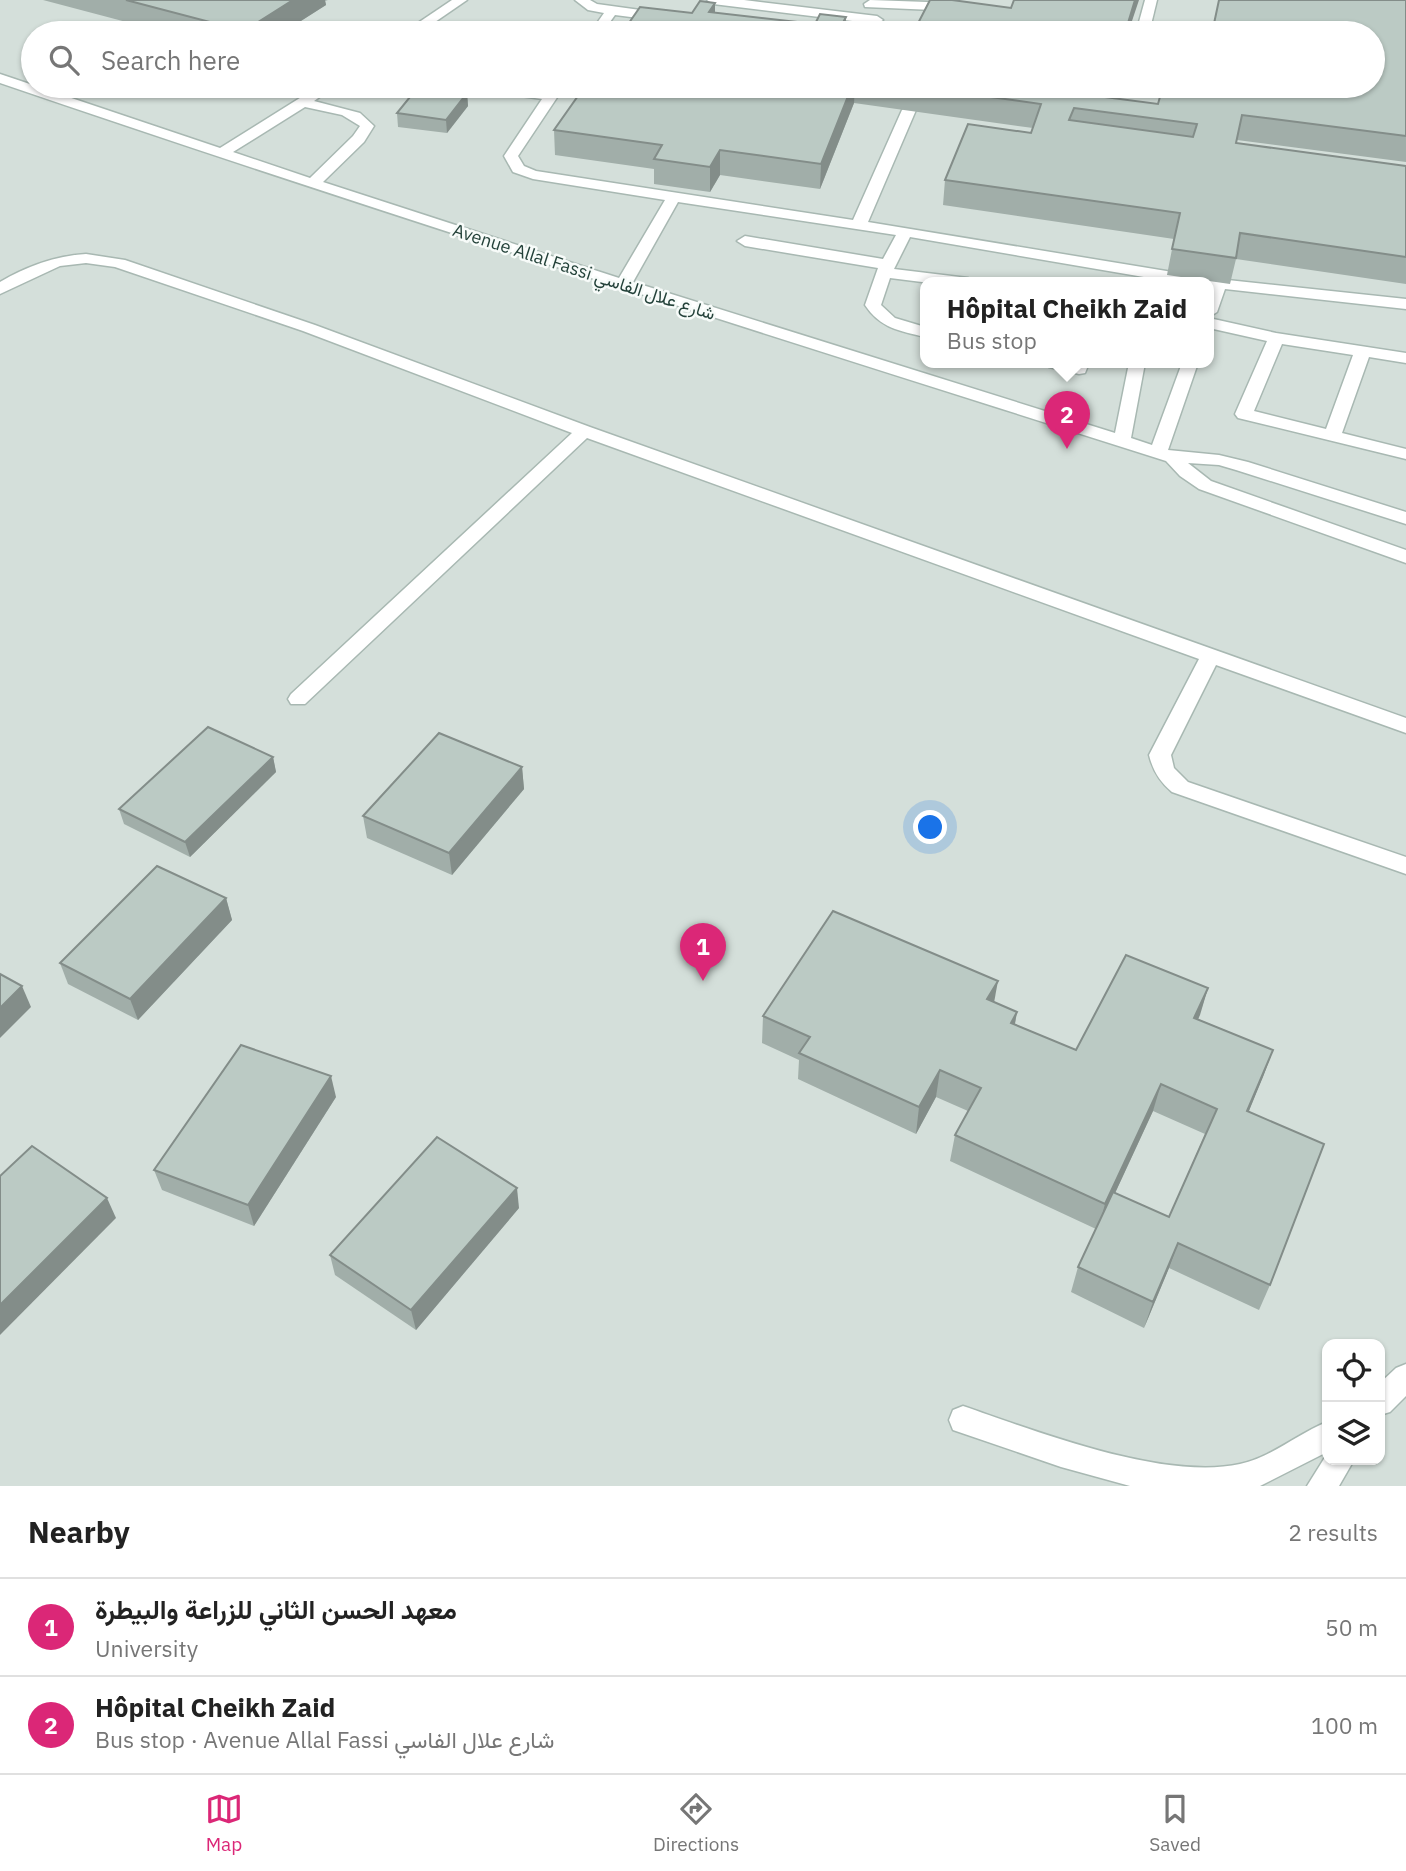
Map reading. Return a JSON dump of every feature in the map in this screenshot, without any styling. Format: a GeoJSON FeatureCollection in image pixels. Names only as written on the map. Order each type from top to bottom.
{"type":"FeatureCollection","features":[{"type":"Feature","properties":{"kind":"street"},"geometry":{"type":"LineString","coordinates":[[429,21],[461,0]]}},
{"type":"Feature","properties":{"kind":"street"},"geometry":{"type":"LineString","coordinates":[[580,0],[593,7],[678,19]]}},
{"type":"Feature","properties":{"kind":"street"},"geometry":{"type":"LineString","coordinates":[[712,0],[834,21]]}},
{"type":"Feature","properties":{"kind":"street"},"geometry":{"type":"LineString","coordinates":[[827,20],[840,0]]}},
{"type":"Feature","properties":{"kind":"street"},"geometry":{"type":"LineString","coordinates":[[1145,21],[1151,0]]}},
{"type":"Feature","properties":{"kind":"street"},"geometry":{"type":"LineString","coordinates":[[875,21],[870,2],[972,8]]}},
{"type":"Feature","properties":{"kind":"street"},"geometry":{"type":"LineString","coordinates":[[604,21],[612,10]]}},
{"type":"Feature","properties":{"kind":"street","name":"Avenue Allal Fassi شارع علال الفاسي"},"geometry":{"type":"LineString","coordinates":[[0,78],[21,85]]}},
{"type":"Feature","properties":{"kind":"street","name":"Avenue Allal Fassi شارع علال الفاسي"},"geometry":{"type":"LineString","coordinates":[[57,98],[220,155],[623,285],[1165,455]]}},
{"type":"Feature","properties":{"kind":"street"},"geometry":{"type":"LineString","coordinates":[[220,155],[308,98]]}},
{"type":"Feature","properties":{"kind":"street"},"geometry":{"type":"LineString","coordinates":[[550,98],[511,156],[518,169],[533,175],[859,224],[1144,277]]}},
{"type":"Feature","properties":{"kind":"street"},"geometry":{"type":"LineString","coordinates":[[302,102],[354,116],[367,125],[359,139],[312,184]]}},
{"type":"Feature","properties":{"kind":"street"},"geometry":{"type":"LineString","coordinates":[[859,224],[909,110]]}},
{"type":"Feature","properties":{"kind":"street"},"geometry":{"type":"LineString","coordinates":[[623,285],[673,198]]}},
{"type":"Feature","properties":{"kind":"street"},"geometry":{"type":"LineString","coordinates":[[905,232],[873,305],[878,315],[889,323],[920,331]]}},
{"type":"Feature","properties":{"kind":"street"},"geometry":{"type":"LineString","coordinates":[[745,241],[936,277]]}},
{"type":"Feature","properties":{"kind":"street"},"geometry":{"type":"LineString","coordinates":[[0,289],[43,264],[63,259],[102,258],[309,328],[584,432],[1406,726]]}},
{"type":"Feature","properties":{"kind":"street"},"geometry":{"type":"LineString","coordinates":[[1214,283],[1406,304]]}},
{"type":"Feature","properties":{"kind":"street"},"geometry":{"type":"LineString","coordinates":[[1214,324],[1276,338],[1406,358]]}},
{"type":"Feature","properties":{"kind":"street"},"geometry":{"type":"LineString","coordinates":[[1276,338],[1244,414],[1406,454]]}},
{"type":"Feature","properties":{"kind":"street"},"geometry":{"type":"LineString","coordinates":[[1332,435],[1363,351]]}},
{"type":"Feature","properties":{"kind":"street"},"geometry":{"type":"LineString","coordinates":[[1122,441],[1136,368]]}},
{"type":"Feature","properties":{"kind":"street"},"geometry":{"type":"LineString","coordinates":[[1165,455],[1189,368]]}},
{"type":"Feature","properties":{"kind":"street"},"geometry":{"type":"LineString","coordinates":[[298,699],[584,432]]}},
{"type":"Feature","properties":{"kind":"street"},"geometry":{"type":"LineString","coordinates":[[1165,455],[1219,460],[1242,466],[1406,518]]}},
{"type":"Feature","properties":{"kind":"street"},"geometry":{"type":"LineString","coordinates":[[1165,455],[1205,485],[1406,557]]}},
{"type":"Feature","properties":{"kind":"street"},"geometry":{"type":"LineString","coordinates":[[1210,656],[1160,755],[1165,772],[1171,780],[1180,787],[1406,866]]}},
{"type":"Feature","properties":{"kind":"street"},"geometry":{"type":"LineString","coordinates":[[1385,1397],[1406,1377]]}},
{"type":"Feature","properties":{"kind":"street"},"geometry":{"type":"LineString","coordinates":[[963,1420],[1110,1471],[1170,1481],[1233,1480],[1296,1457],[1322,1439]]}},
{"type":"Feature","properties":{"kind":"street"},"geometry":{"type":"LineString","coordinates":[[1322,1486],[1337,1465]]}},
{"type":"Feature","properties":{"kind":"shaded area"},"geometry":{"type":"Polygon","coordinates":[[[0,0],[1406,0],[1406,1486],[0,1486],[0,0]]]}},
{"type":"Feature","properties":{"kind":"building"},"geometry":{"type":"Polygon","coordinates":[[[126,0],[293,0],[260,21],[206,21],[126,0]]]}},
{"type":"Feature","properties":{"kind":"building"},"geometry":{"type":"Polygon","coordinates":[[[930,0],[952,0],[1011,8],[1014,0],[1135,0],[1129,21],[919,21],[930,0]]]}},
{"type":"Feature","properties":{"kind":"building"},"geometry":{"type":"Polygon","coordinates":[[[1219,0],[1406,0],[1406,136],[1242,115],[1236,143],[1406,166],[1406,257],[1240,233],[1236,258],[1172,249],[1180,213],[945,180],[968,124],[1031,133],[1041,104],[997,98],[1112,98],[1158,104],[1160,98],[1385,98],[1385,21],[1215,21],[1219,0]],[[1074,108],[1069,120],[1193,137],[1197,124],[1074,108]]]}},
{"type":"Feature","properties":{"kind":"building"},"geometry":{"type":"Polygon","coordinates":[[[700,1],[715,3],[709,12],[788,21],[630,21],[640,7],[692,13],[700,1]]]}},
{"type":"Feature","properties":{"kind":"building"},"geometry":{"type":"Polygon","coordinates":[[[820,14],[846,17],[844,21],[816,21],[820,14]]]}},
{"type":"Feature","properties":{"kind":"building"},"geometry":{"type":"Polygon","coordinates":[[[409,98],[463,98],[446,120],[397,113],[409,98]]]}},
{"type":"Feature","properties":{"kind":"building"},"geometry":{"type":"Polygon","coordinates":[[[577,98],[847,98],[821,164],[720,150],[710,167],[654,159],[662,145],[554,130],[577,98]]]}},
{"type":"Feature","properties":{"kind":"building"},"geometry":{"type":"Polygon","coordinates":[[[208,727],[273,757],[185,842],[119,809],[208,727]]]}},
{"type":"Feature","properties":{"kind":"building"},"geometry":{"type":"Polygon","coordinates":[[[439,733],[522,767],[449,853],[363,816],[439,733]]]}},
{"type":"Feature","properties":{"kind":"building"},"geometry":{"type":"Polygon","coordinates":[[[157,866],[226,898],[130,999],[60,963],[157,866]]]}},
{"type":"Feature","properties":{"kind":"building"},"geometry":{"type":"Polygon","coordinates":[[[833,911],[998,981],[987,999],[1017,1012],[1011,1023],[1076,1050],[1126,955],[1208,988],[1194,1018],[1273,1050],[1247,1111],[1324,1144],[1270,1285],[1178,1243],[1153,1302],[1078,1267],[1113,1192],[1169,1217],[1217,1109],[1161,1084],[1105,1204],[955,1135],[981,1088],[940,1070],[919,1107],[799,1053],[810,1037],[763,1016],[833,911]]]}},
{"type":"Feature","properties":{"kind":"building"},"geometry":{"type":"Polygon","coordinates":[[[0,974],[22,986],[0,1008],[0,974]]]}},
{"type":"Feature","properties":{"kind":"building"},"geometry":{"type":"Polygon","coordinates":[[[241,1045],[331,1076],[248,1205],[154,1170],[241,1045]]]}},
{"type":"Feature","properties":{"kind":"building"},"geometry":{"type":"Polygon","coordinates":[[[437,1137],[517,1188],[411,1310],[330,1255],[437,1137]]]}},
{"type":"Feature","properties":{"kind":"building"},"geometry":{"type":"Polygon","coordinates":[[[32,1146],[107,1198],[0,1305],[0,1176],[32,1146]]]}},
{"type":"Feature","properties":{"kind":"place","name":"Hôpital Cheikh Zaid"},"geometry":{"type":"Point","coordinates":[1067,449]}},
{"type":"Feature","properties":{"kind":"place","name":"معهد الحسن الثاني للزراعة والبيطرة"},"geometry":{"type":"Point","coordinates":[703,981]}}]}
